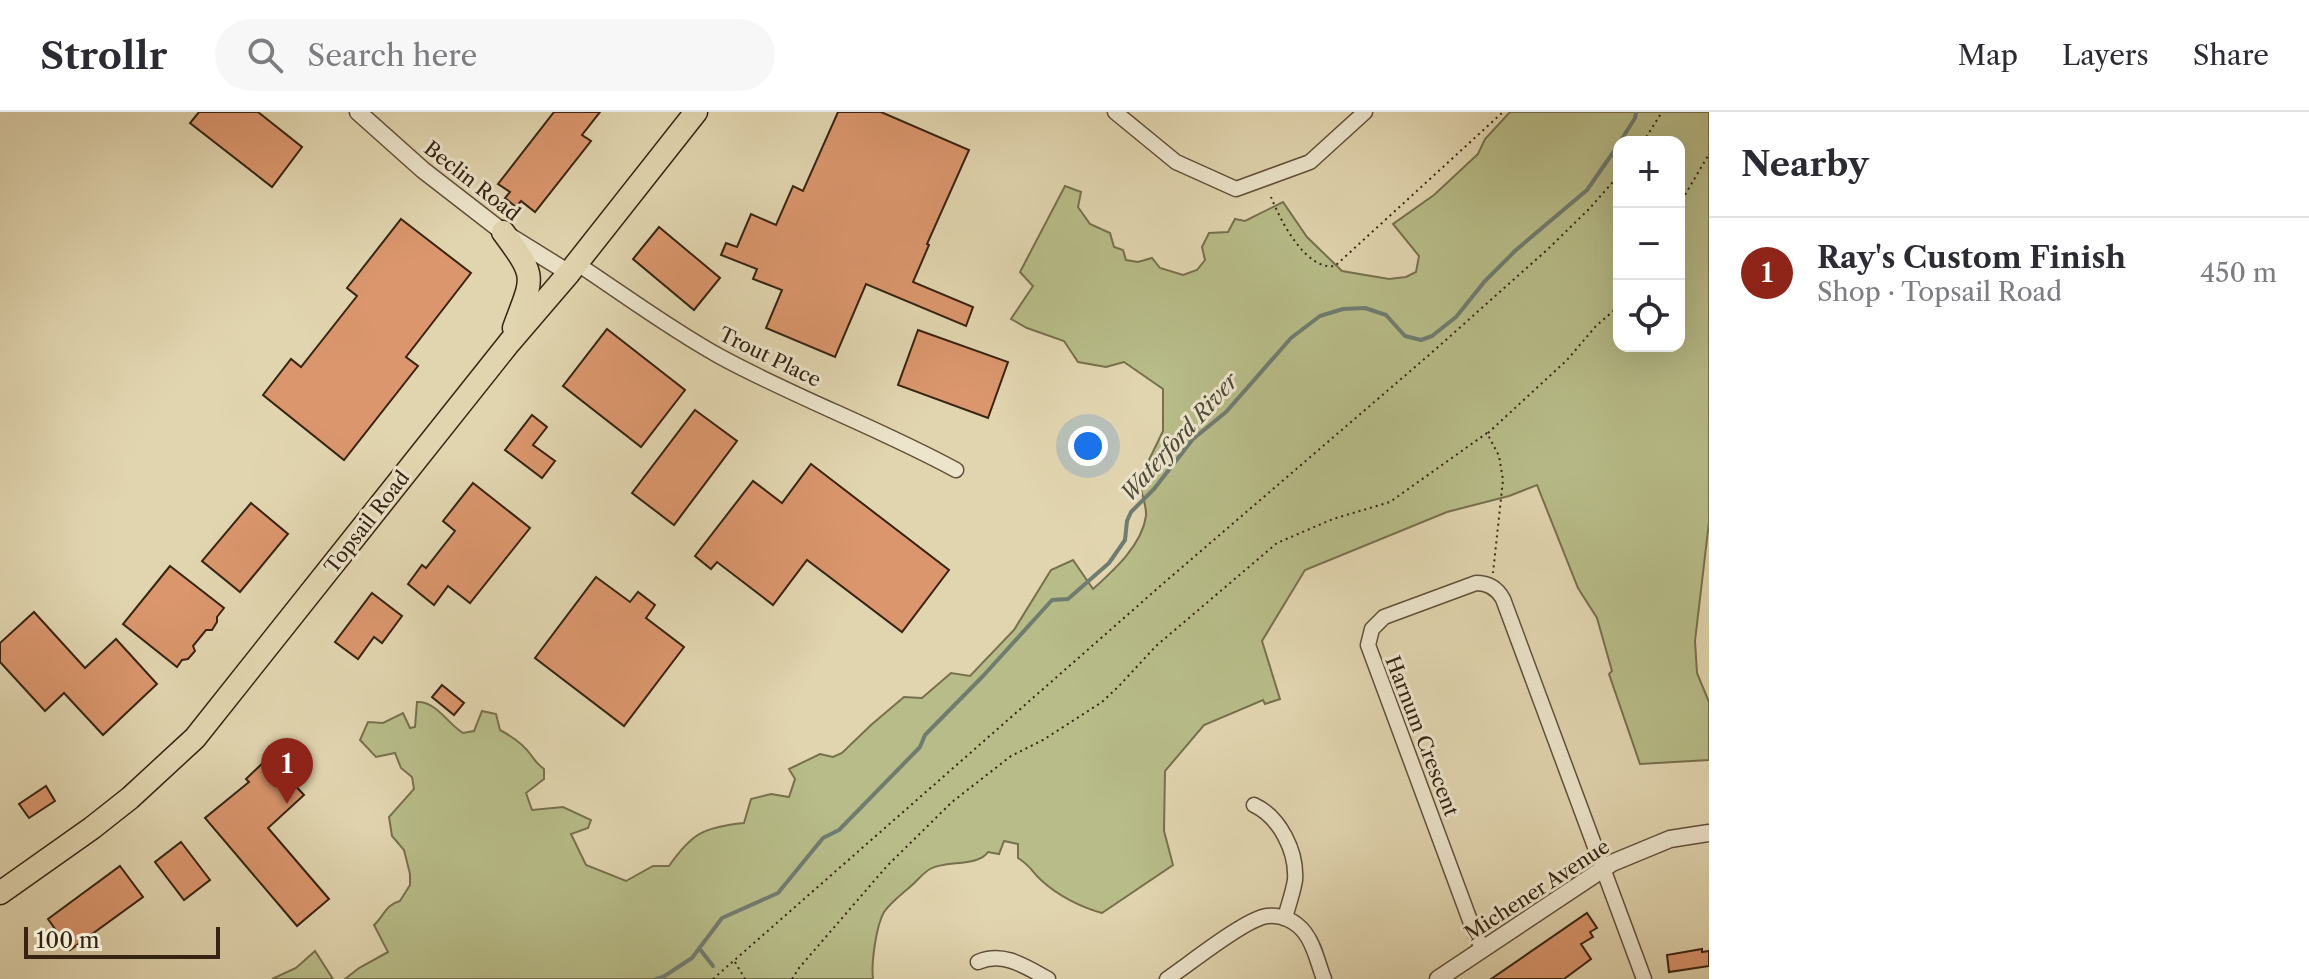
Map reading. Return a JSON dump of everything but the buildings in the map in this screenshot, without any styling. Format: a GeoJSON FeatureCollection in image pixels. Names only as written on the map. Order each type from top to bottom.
{"type":"FeatureCollection","features":[{"type":"Feature","properties":{"kind":"main road","name":"Topsail Road"},"geometry":{"type":"LineString","coordinates":[[0,893],[130,798],[195,738],[696,112]]}},
{"type":"Feature","properties":{"kind":"main road"},"geometry":{"type":"LineString","coordinates":[[503,232],[524,260],[530,284],[509,343]]}},
{"type":"Feature","properties":{"kind":"street","name":"Beclin Road"},"geometry":{"type":"LineString","coordinates":[[358,112],[423,170],[503,232],[572,268]]}},
{"type":"Feature","properties":{"kind":"street"},"geometry":{"type":"LineString","coordinates":[[1115,112],[1176,162],[1236,189],[1310,162],[1365,112]]}},
{"type":"Feature","properties":{"kind":"street","name":"Trout Place"},"geometry":{"type":"LineString","coordinates":[[572,268],[721,357],[914,447],[956,470]]}},
{"type":"Feature","properties":{"kind":"street","name":"Harnum Crescent"},"geometry":{"type":"LineString","coordinates":[[1483,949],[1458,890],[1368,645],[1372,629],[1384,617],[1469,585],[1490,585]]}},
{"type":"Feature","properties":{"kind":"street"},"geometry":{"type":"LineString","coordinates":[[1490,585],[1503,599],[1644,979]]}},
{"type":"Feature","properties":{"kind":"street"},"geometry":{"type":"LineString","coordinates":[[1254,805],[1278,822],[1292,857],[1295,876],[1285,918]]}},
{"type":"Feature","properties":{"kind":"street","name":"Michener Avenue"},"geometry":{"type":"LineString","coordinates":[[1438,979],[1603,867],[1670,839],[1709,833]]}},
{"type":"Feature","properties":{"kind":"street"},"geometry":{"type":"LineString","coordinates":[[1167,979],[1256,919],[1266,916],[1285,918],[1305,933],[1324,979]]}},
{"type":"Feature","properties":{"kind":"street"},"geometry":{"type":"LineString","coordinates":[[978,962],[992,957],[1007,959],[1048,979]]}},
{"type":"Feature","properties":{"kind":"path"},"geometry":{"type":"LineString","coordinates":[[1271,197],[1285,226],[1304,252],[1321,266],[1335,266],[1503,112]]}},
{"type":"Feature","properties":{"kind":"path"},"geometry":{"type":"LineString","coordinates":[[1647,136],[1662,112]]}},
{"type":"Feature","properties":{"kind":"path"},"geometry":{"type":"LineString","coordinates":[[1685,195],[1709,154]]}},
{"type":"Feature","properties":{"kind":"path"},"geometry":{"type":"LineString","coordinates":[[713,979],[1166,581],[1429,355],[1548,249],[1613,182]]}},
{"type":"Feature","properties":{"kind":"path"},"geometry":{"type":"LineString","coordinates":[[792,979],[887,866],[952,802],[1011,756],[1043,740],[1102,702],[1156,646],[1277,543],[1333,519],[1390,502],[1487,433],[1567,360],[1613,311]]}},
{"type":"Feature","properties":{"kind":"path"},"geometry":{"type":"LineString","coordinates":[[1487,433],[1499,456],[1503,480],[1490,585]]}},
{"type":"Feature","properties":{"kind":"path"},"geometry":{"type":"LineString","coordinates":[[734,961],[745,979]]}},
{"type":"Feature","properties":{"kind":"green space"},"geometry":{"type":"Polygon","coordinates":[[[1510,112],[1709,112],[1709,522],[1695,641],[1697,673],[1709,702],[1709,760],[1640,764],[1609,674],[1612,671],[1597,618],[1578,588],[1537,485],[1509,496],[1447,512],[1305,570],[1262,641],[1280,699],[1265,704],[1263,700],[1204,725],[1165,771],[1164,831],[1173,865],[1102,913],[1054,891],[1018,858],[1018,844],[1004,841],[999,854],[988,852],[977,860],[930,869],[890,905],[881,918],[876,935],[873,979],[345,979],[388,952],[374,925],[388,908],[400,901],[410,885],[404,850],[392,836],[389,817],[414,789],[412,777],[401,768],[395,753],[376,757],[360,740],[368,722],[383,723],[403,713],[410,728],[415,727],[417,702],[436,709],[463,733],[474,731],[482,711],[496,714],[500,730],[521,744],[544,769],[544,779],[526,793],[532,810],[563,807],[591,820],[588,828],[571,834],[586,865],[626,881],[653,866],[669,866],[685,846],[700,834],[744,823],[751,799],[771,794],[789,797],[795,779],[789,769],[820,754],[833,757],[842,753],[904,697],[922,698],[951,673],[970,676],[1014,630],[1051,570],[1073,560],[1093,589],[1118,565],[1139,537],[1146,516],[1137,477],[1163,431],[1163,389],[1124,362],[1106,367],[1078,362],[1064,341],[1011,319],[1033,286],[1020,272],[1065,186],[1081,192],[1078,207],[1090,224],[1110,233],[1114,247],[1123,250],[1126,260],[1138,262],[1152,258],[1160,268],[1183,275],[1197,270],[1205,260],[1202,247],[1209,233],[1228,232],[1235,219],[1245,221],[1283,202],[1307,237],[1342,271],[1389,279],[1416,272],[1419,256],[1393,224],[1434,195],[1478,154],[1485,139],[1510,112]]]}},
{"type":"Feature","properties":{"kind":"green space"},"geometry":{"type":"Polygon","coordinates":[[[315,951],[333,979],[272,979],[296,968],[315,951]]]}},
{"type":"Feature","properties":{"kind":"waterway","name":"Waterford River"},"geometry":{"type":"LineString","coordinates":[[1624,136],[1636,112]]}},
{"type":"Feature","properties":{"kind":"waterway","name":"Waterford River"},"geometry":{"type":"LineString","coordinates":[[656,979],[692,958],[722,918],[778,893],[823,838],[839,830],[920,747],[925,735],[1052,600],[1068,599],[1109,563],[1125,540],[1131,512],[1154,489],[1193,439],[1226,412],[1291,338],[1320,316],[1343,309],[1365,308],[1386,315],[1405,336],[1421,340],[1432,336],[1456,317],[1485,281],[1516,250],[1587,190],[1613,153]]}},
{"type":"Feature","properties":{"kind":"waterway"},"geometry":{"type":"LineString","coordinates":[[699,948],[713,966]]}},
{"type":"Feature","properties":{"kind":"place","name":"Ray's Custom Finish"},"geometry":{"type":"Point","coordinates":[287,804]}}]}
